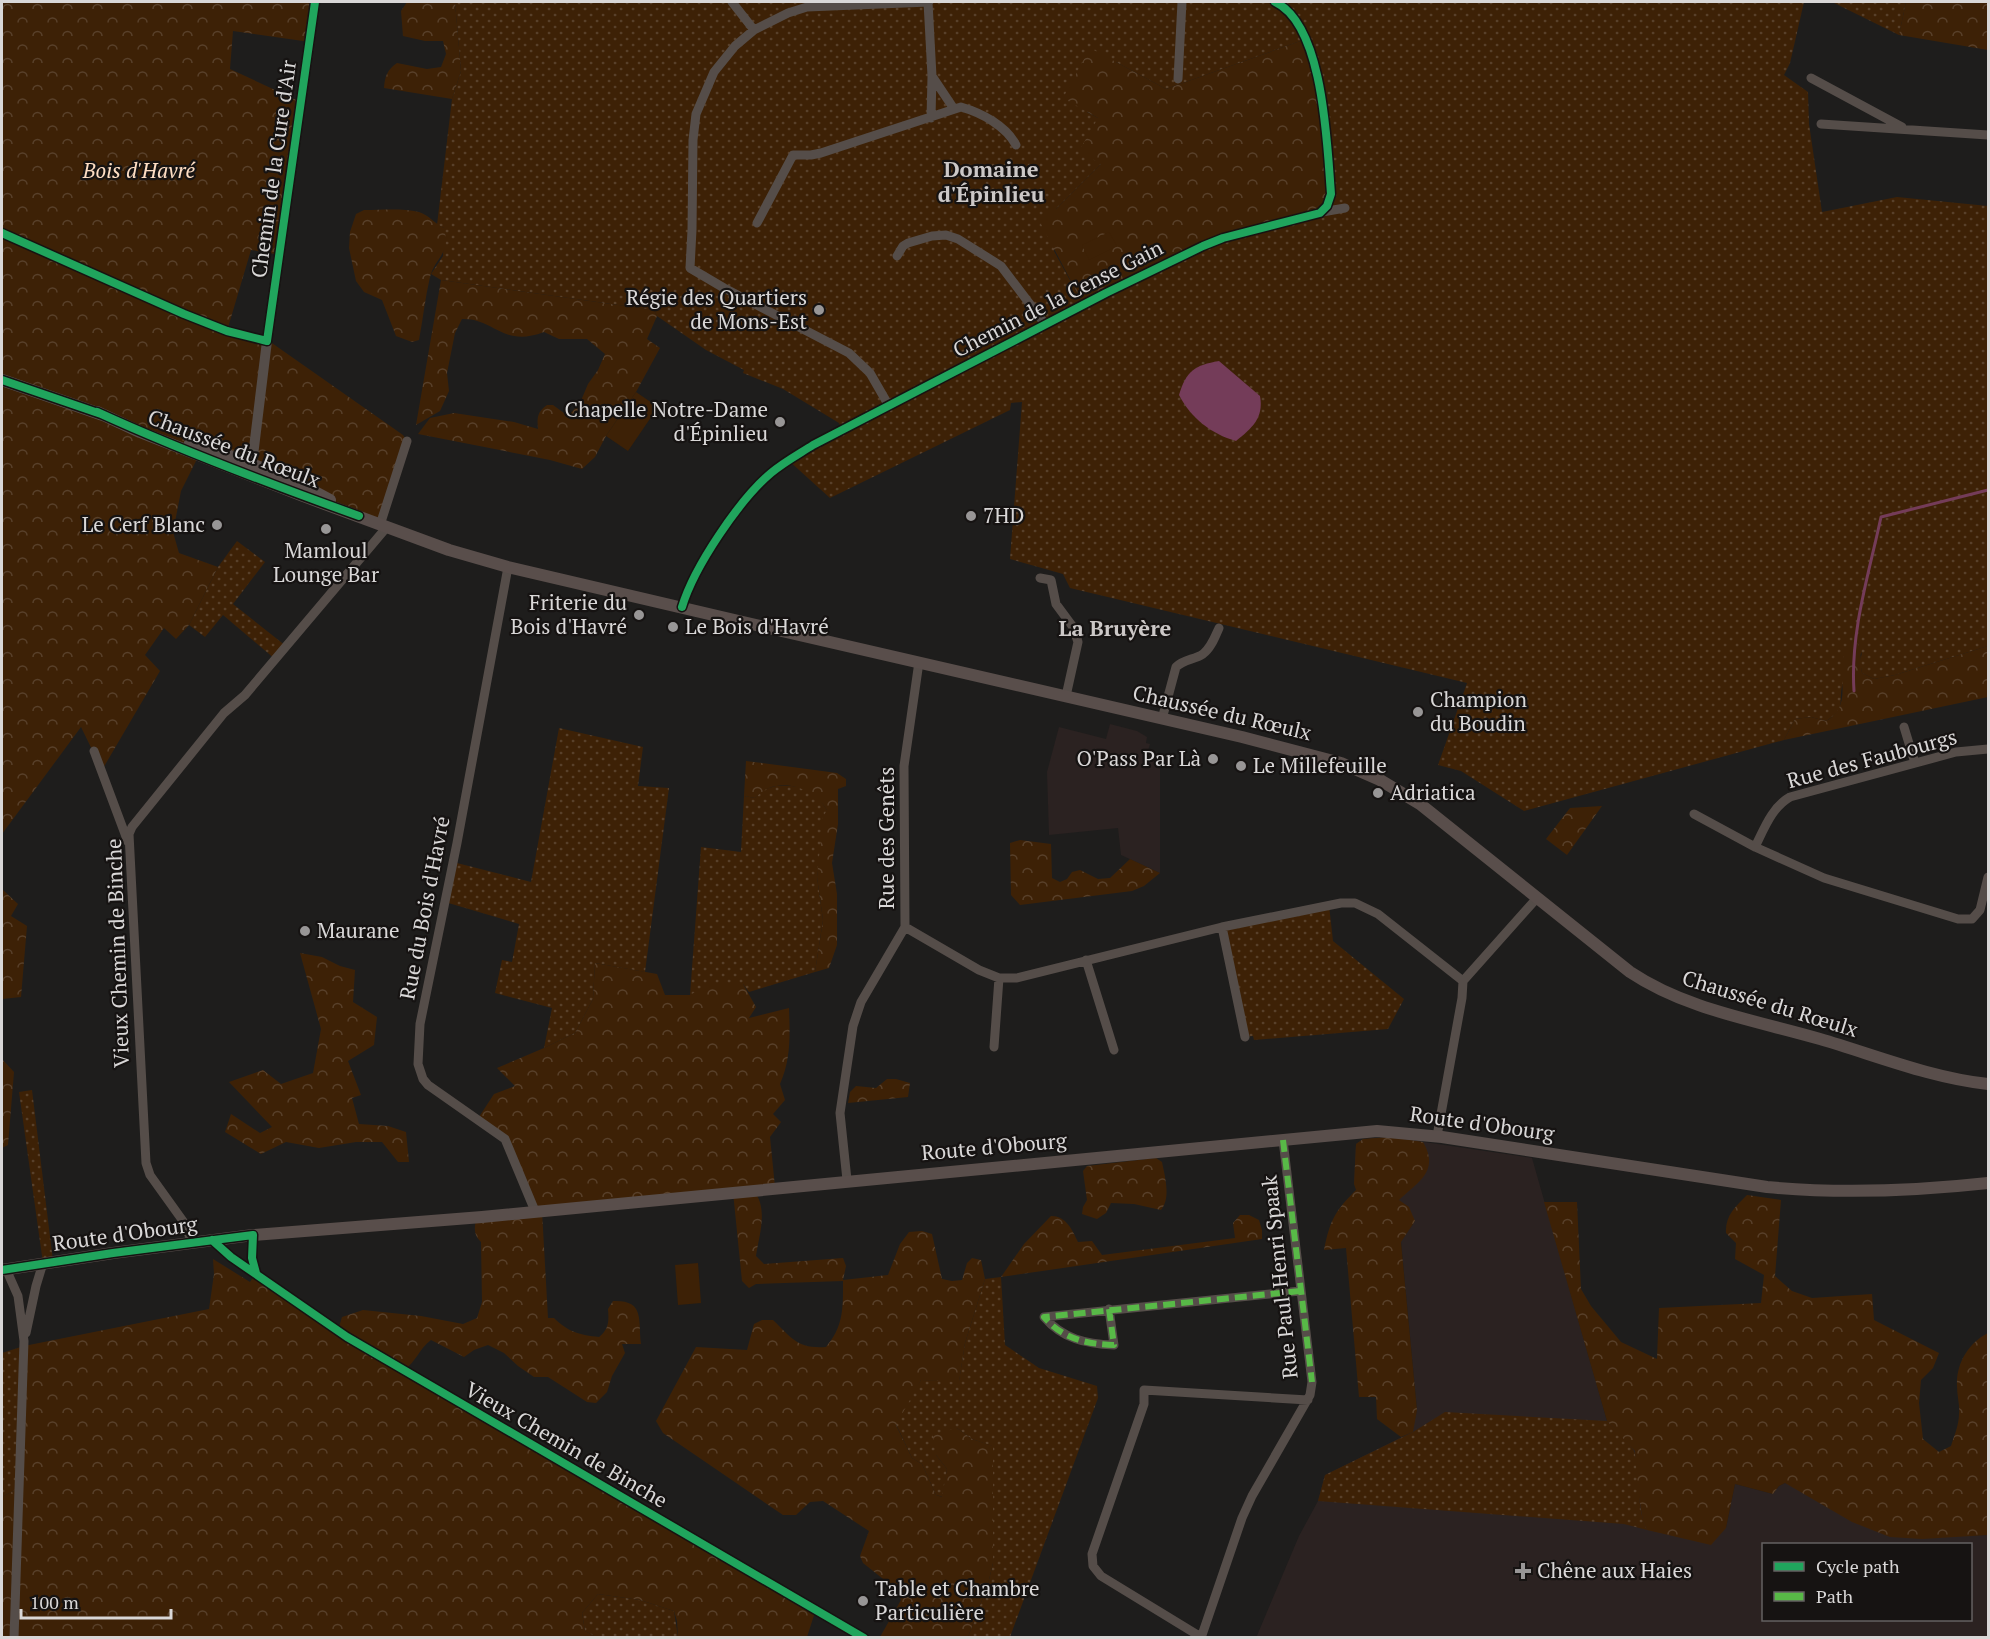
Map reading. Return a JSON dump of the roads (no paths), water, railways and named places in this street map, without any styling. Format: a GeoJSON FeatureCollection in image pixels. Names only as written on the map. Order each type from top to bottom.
{"type":"FeatureCollection","features":[{"type":"Feature","properties":{"kind":"main road","name":"Chaussée du Rœulx"},"geometry":{"type":"LineString","coordinates":[[2,380],[203,447],[303,496],[449,550],[508,567],[1329,759],[1373,776],[1420,804],[1630,972],[1676,998],[1934,1073],[1989,1084]]}},
{"type":"Feature","properties":{"kind":"main road","name":"Chaussée du Rœulx"},"geometry":{"type":"LineString","coordinates":[[97,412],[140,432],[250,469]]}},
{"type":"Feature","properties":{"kind":"main road","name":"Route d'Obourg"},"geometry":{"type":"LineString","coordinates":[[4,1270],[253,1235],[535,1211],[1377,1131],[1437,1136],[1799,1190],[1871,1191],[1989,1183]]}},
{"type":"Feature","properties":{"kind":"street","name":"Chemin de la Cure d'Air"},"geometry":{"type":"LineString","coordinates":[[250,469],[315,2]]}},
{"type":"Feature","properties":{"kind":"street"},"geometry":{"type":"LineString","coordinates":[[732,2],[754,30]]}},
{"type":"Feature","properties":{"kind":"street"},"geometry":{"type":"LineString","coordinates":[[889,406],[870,373],[849,353],[690,268],[693,140],[696,114],[706,86],[717,67],[735,46],[754,30],[788,13],[818,5],[928,2],[936,116]]}},
{"type":"Feature","properties":{"kind":"street"},"geometry":{"type":"LineString","coordinates":[[1178,79],[1182,2]]}},
{"type":"Feature","properties":{"kind":"street"},"geometry":{"type":"LineString","coordinates":[[1280,3],[1300,25],[1306,39],[1324,107],[1331,194],[1327,206],[1320,213]]}},
{"type":"Feature","properties":{"kind":"street"},"geometry":{"type":"LineString","coordinates":[[932,75],[954,109]]}},
{"type":"Feature","properties":{"kind":"street"},"geometry":{"type":"LineString","coordinates":[[1810,78],[1907,130]]}},
{"type":"Feature","properties":{"kind":"street"},"geometry":{"type":"LineString","coordinates":[[757,223],[793,155],[821,153],[961,107],[984,117],[1010,133],[1016,145]]}},
{"type":"Feature","properties":{"kind":"street"},"geometry":{"type":"LineString","coordinates":[[1821,124],[1989,135]]}},
{"type":"Feature","properties":{"kind":"street","name":"Chemin de la Cense Gain"},"geometry":{"type":"LineString","coordinates":[[682,607],[709,551],[755,488],[788,460],[1045,324],[1203,246],[1223,238],[1346,208]]}},
{"type":"Feature","properties":{"kind":"street"},"geometry":{"type":"LineString","coordinates":[[897,256],[903,246],[908,243],[932,236],[946,235],[958,239],[1001,266],[1045,324]]}},
{"type":"Feature","properties":{"kind":"street"},"geometry":{"type":"LineString","coordinates":[[383,526],[407,441]]}},
{"type":"Feature","properties":{"kind":"street","name":"Vieux Chemin de Binche"},"geometry":{"type":"LineString","coordinates":[[192,1242],[183,1221],[150,1175],[146,1163],[129,844],[132,827],[224,713],[245,696],[383,526]]}},
{"type":"Feature","properties":{"kind":"street","name":"Rue du Bois d'Havré"},"geometry":{"type":"LineString","coordinates":[[508,567],[457,843],[420,1023],[418,1064],[423,1079],[428,1085],[505,1140],[535,1211]]}},
{"type":"Feature","properties":{"kind":"street"},"geometry":{"type":"LineString","coordinates":[[1040,578],[1051,580],[1056,604],[1069,621],[1077,638],[1078,649],[1066,696]]}},
{"type":"Feature","properties":{"kind":"street"},"geometry":{"type":"LineString","coordinates":[[1162,719],[1176,667],[1181,662],[1202,656],[1219,628]]}},
{"type":"Feature","properties":{"kind":"street","name":"Rue des Genêts"},"geometry":{"type":"LineString","coordinates":[[847,1180],[840,1113],[853,1026],[861,1002],[905,927],[904,766],[919,662]]}},
{"type":"Feature","properties":{"kind":"street"},"geometry":{"type":"LineString","coordinates":[[1904,727],[1915,763]]}},
{"type":"Feature","properties":{"kind":"street","name":"Rue des Faubourgs"},"geometry":{"type":"LineString","coordinates":[[1755,847],[1775,810],[1790,797],[1956,752],[1989,749]]}},
{"type":"Feature","properties":{"kind":"street"},"geometry":{"type":"LineString","coordinates":[[94,751],[129,844]]}},
{"type":"Feature","properties":{"kind":"street"},"geometry":{"type":"LineString","coordinates":[[1694,814],[1755,847],[1824,878],[1958,919],[1972,919],[1980,910],[1989,877]]}},
{"type":"Feature","properties":{"kind":"street"},"geometry":{"type":"LineString","coordinates":[[1437,1136],[1462,998],[1463,981],[1537,898]]}},
{"type":"Feature","properties":{"kind":"street"},"geometry":{"type":"LineString","coordinates":[[905,927],[979,970],[999,978],[1017,978],[1222,927],[1341,903],[1355,903],[1378,914],[1463,981]]}},
{"type":"Feature","properties":{"kind":"street"},"geometry":{"type":"LineString","coordinates":[[1222,927],[1245,1037]]}},
{"type":"Feature","properties":{"kind":"street"},"geometry":{"type":"LineString","coordinates":[[1086,960],[1113,1050]]}},
{"type":"Feature","properties":{"kind":"street"},"geometry":{"type":"LineString","coordinates":[[994,1047],[999,978]]}},
{"type":"Feature","properties":{"kind":"street","name":"Rue Paul-Henri Spaak"},"geometry":{"type":"LineString","coordinates":[[1201,1637],[1242,1518],[1252,1496],[1308,1400],[1312,1382],[1283,1140]]}},
{"type":"Feature","properties":{"kind":"street"},"geometry":{"type":"LineString","coordinates":[[253,1235],[252,1258],[256,1274]]}},
{"type":"Feature","properties":{"kind":"street","name":"Vieux Chemin de Binche"},"geometry":{"type":"LineString","coordinates":[[212,1240],[231,1257],[347,1337],[864,1638]]}},
{"type":"Feature","properties":{"kind":"street"},"geometry":{"type":"LineString","coordinates":[[24,1341],[43,1263]]}},
{"type":"Feature","properties":{"kind":"street"},"geometry":{"type":"LineString","coordinates":[[4,1270],[18,1296],[24,1341],[14,1638]]}},
{"type":"Feature","properties":{"kind":"street"},"geometry":{"type":"LineString","coordinates":[[1109,1309],[1114,1345],[1097,1344],[1067,1336],[1054,1329],[1044,1317],[1109,1309],[1300,1291]]}},
{"type":"Feature","properties":{"kind":"street"},"geometry":{"type":"LineString","coordinates":[[1201,1637],[1101,1576],[1093,1566],[1092,1554],[1144,1404],[1144,1390],[1308,1400]]}},
{"type":"Feature","properties":{"kind":"waterway"},"geometry":{"type":"LineString","coordinates":[[1854,691],[1858,625],[1881,517],[1988,490]]}},
{"type":"Feature","properties":{"kind":"place","name":"Régie des Quartiers de Mons-Est"},"geometry":{"type":"Point","coordinates":[819,310]}},
{"type":"Feature","properties":{"kind":"place","name":"Chapelle Notre-Dame d'Épinlieu"},"geometry":{"type":"Point","coordinates":[780,422]}},
{"type":"Feature","properties":{"kind":"place","name":"7HD"},"geometry":{"type":"Point","coordinates":[971,516]}},
{"type":"Feature","properties":{"kind":"place","name":"Le Cerf Blanc"},"geometry":{"type":"Point","coordinates":[217,525]}},
{"type":"Feature","properties":{"kind":"place","name":"Mamloul Lounge Bar"},"geometry":{"type":"Point","coordinates":[326,529]}},
{"type":"Feature","properties":{"kind":"place","name":"Friterie du Bois d'Havré"},"geometry":{"type":"Point","coordinates":[639,615]}},
{"type":"Feature","properties":{"kind":"place","name":"Le Bois d'Havré"},"geometry":{"type":"Point","coordinates":[673,627]}},
{"type":"Feature","properties":{"kind":"place","name":"Champion du Boudin"},"geometry":{"type":"Point","coordinates":[1418,712]}},
{"type":"Feature","properties":{"kind":"place","name":"O'Pass Par Là"},"geometry":{"type":"Point","coordinates":[1213,759]}},
{"type":"Feature","properties":{"kind":"place","name":"Le Millefeuille"},"geometry":{"type":"Point","coordinates":[1241,766]}},
{"type":"Feature","properties":{"kind":"place","name":"Adriatica"},"geometry":{"type":"Point","coordinates":[1378,793]}},
{"type":"Feature","properties":{"kind":"place","name":"Maurane"},"geometry":{"type":"Point","coordinates":[305,931]}},
{"type":"Feature","properties":{"kind":"place","name":"Chêne aux Haies"},"geometry":{"type":"Point","coordinates":[1523,1571]}},
{"type":"Feature","properties":{"kind":"place","name":"Table et Chambre Particulière"},"geometry":{"type":"Point","coordinates":[863,1601]}},
{"type":"Feature","properties":{"kind":"district","name":"Domaine d'Épinlieu"},"geometry":{"type":"Point","coordinates":[991,182]}},
{"type":"Feature","properties":{"kind":"district","name":"La Bruyère"},"geometry":{"type":"Point","coordinates":[1115,628]}},
{"type":"Feature","properties":{"kind":"park label","name":"Bois d'Havré"},"geometry":{"type":"Point","coordinates":[139,171]}}]}
